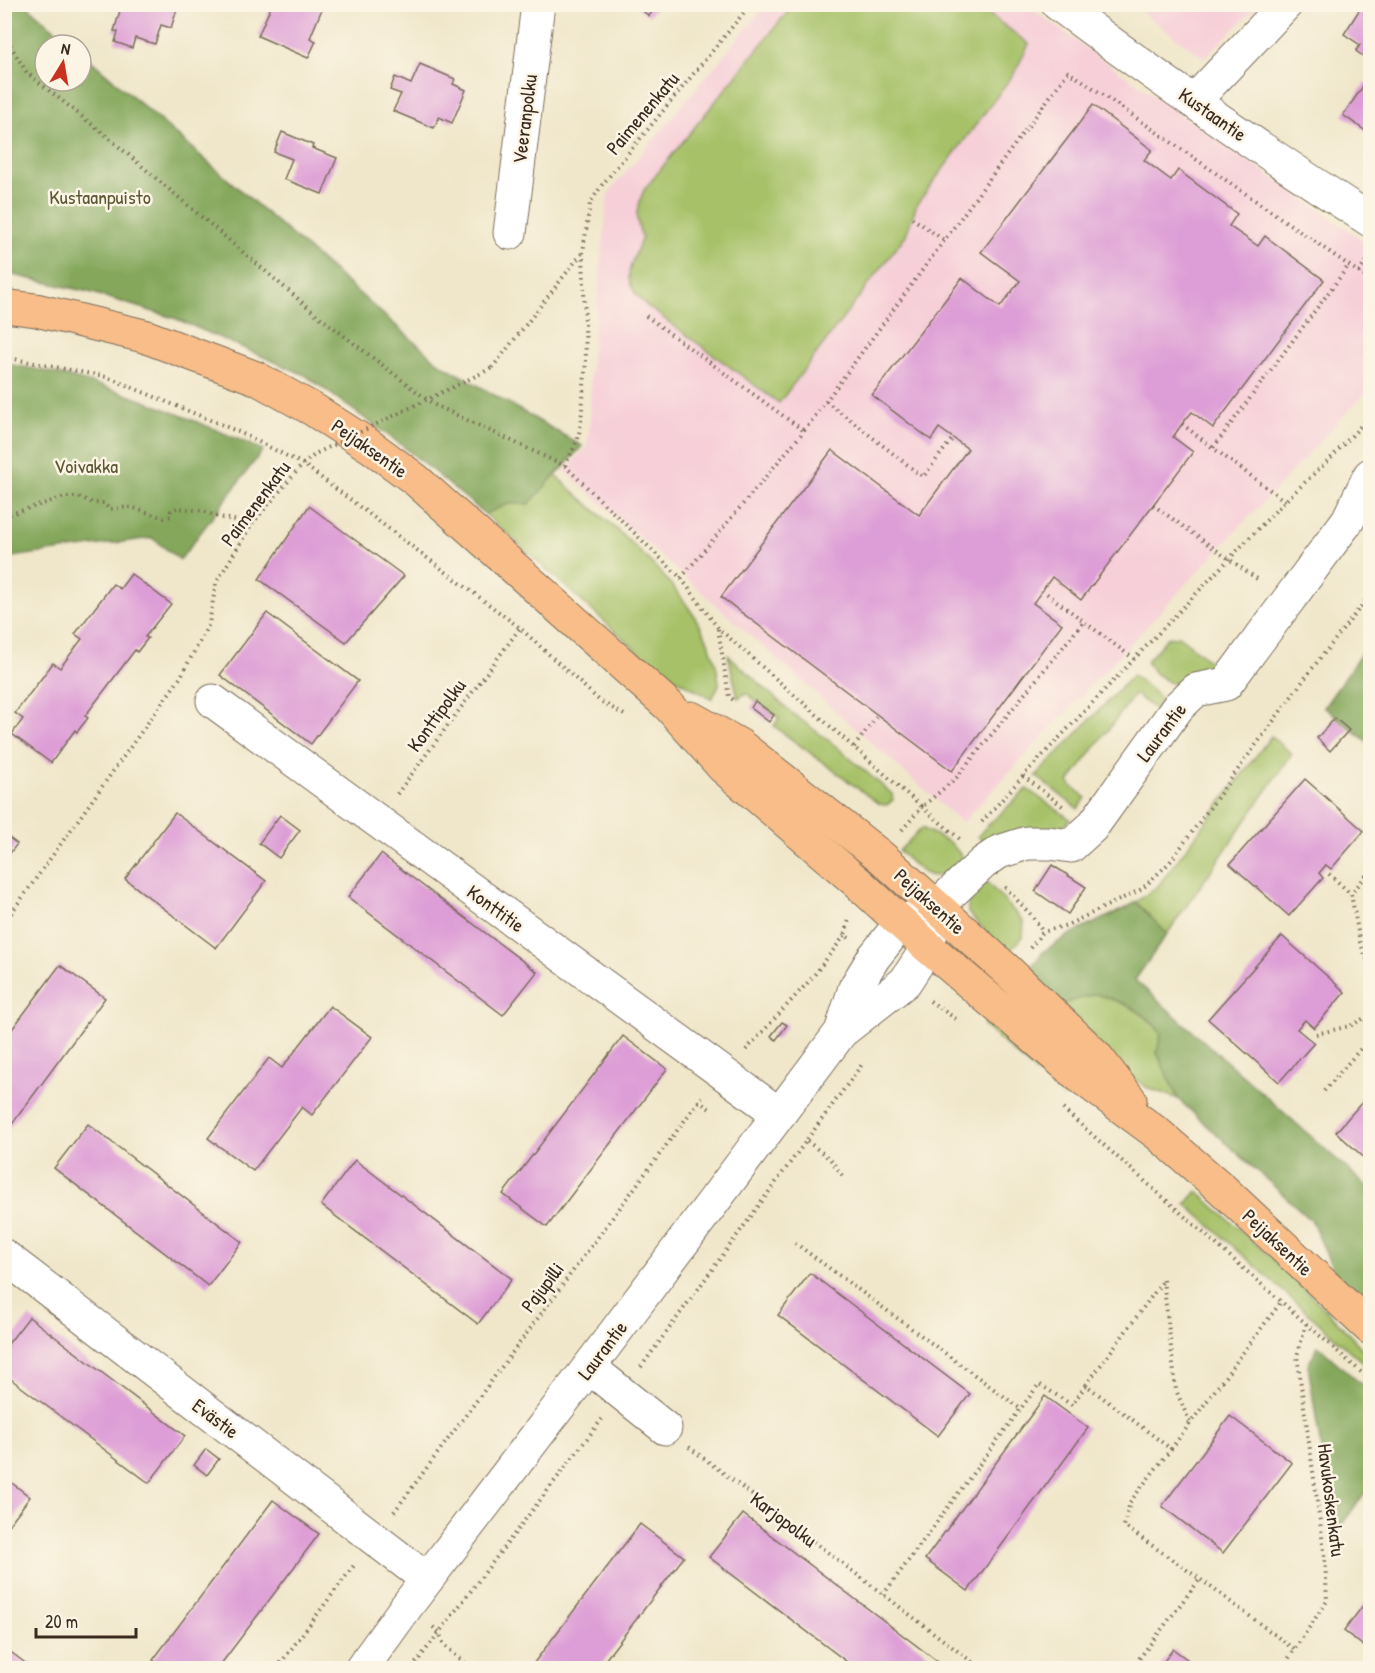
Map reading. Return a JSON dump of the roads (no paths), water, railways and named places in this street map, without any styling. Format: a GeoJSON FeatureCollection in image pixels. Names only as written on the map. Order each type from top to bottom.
{"type":"FeatureCollection","features":[{"type":"Feature","properties":{"kind":"main road","name":"Peijaksentie"},"geometry":{"type":"LineString","coordinates":[[4,306],[36,310],[144,336],[256,378],[314,410],[370,446],[416,480],[669,706],[723,767],[1078,1076],[1158,1134],[1222,1189],[1371,1328]]}},
{"type":"Feature","properties":{"kind":"main road","name":"Peijaksentie"},"geometry":{"type":"LineString","coordinates":[[669,706],[739,745],[880,856],[1009,972],[1095,1055],[1158,1134]]}},
{"type":"Feature","properties":{"kind":"street","name":"Veeranpolku"},"geometry":{"type":"LineString","coordinates":[[510,233],[538,4]]}},
{"type":"Feature","properties":{"kind":"street","name":"Kustaantie"},"geometry":{"type":"LineString","coordinates":[[1058,4],[1301,176],[1371,220]]}},
{"type":"Feature","properties":{"kind":"street"},"geometry":{"type":"LineString","coordinates":[[1194,101],[1286,4]]}},
{"type":"Feature","properties":{"kind":"street","name":"Laurantie"},"geometry":{"type":"LineString","coordinates":[[841,1032],[855,988],[874,957],[901,923],[936,907],[983,863],[999,852],[1027,843],[1071,846],[1092,826],[1178,707],[1196,690],[1226,684],[1348,520],[1371,475]]}},
{"type":"Feature","properties":{"kind":"street","name":"Konttitie"},"geometry":{"type":"LineString","coordinates":[[213,701],[778,1114]]}},
{"type":"Feature","properties":{"kind":"street","name":"Laurantie"},"geometry":{"type":"LineString","coordinates":[[362,1668],[841,1032],[905,982],[928,947],[936,907]]}},
{"type":"Feature","properties":{"kind":"street","name":"Evästie"},"geometry":{"type":"LineString","coordinates":[[4,1256],[428,1579]]}},
{"type":"Feature","properties":{"kind":"street"},"geometry":{"type":"LineString","coordinates":[[589,1367],[665,1428]]}},
{"type":"Feature","properties":{"kind":"park label","name":"Kustaanpuisto"},"geometry":{"type":"Point","coordinates":[100,196]}},
{"type":"Feature","properties":{"kind":"park label","name":"Voivakka"},"geometry":{"type":"Point","coordinates":[86,465]}}]}
